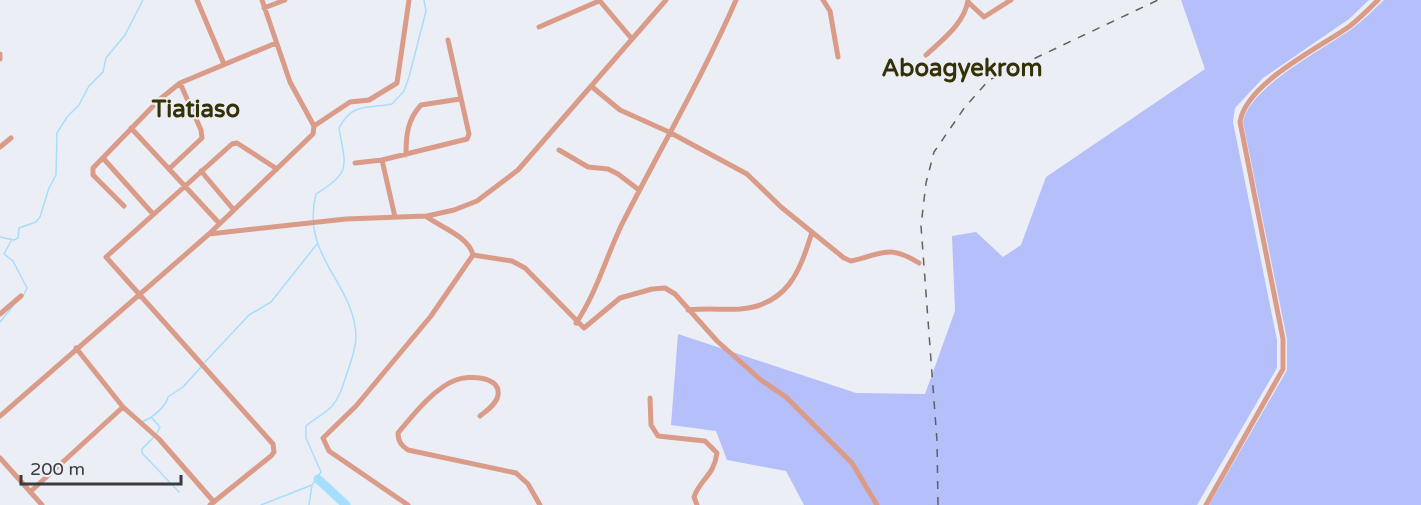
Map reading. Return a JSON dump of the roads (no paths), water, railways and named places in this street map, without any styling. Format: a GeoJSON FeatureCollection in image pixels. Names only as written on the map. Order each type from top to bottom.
{"type":"FeatureCollection","features":[{"type":"Feature","properties":{"kind":"street"},"geometry":{"type":"LineString","coordinates":[[197,0],[224,64]]}},
{"type":"Feature","properties":{"kind":"street"},"geometry":{"type":"LineString","coordinates":[[0,416],[209,234],[313,134],[314,126],[290,82],[262,0]]}},
{"type":"Feature","properties":{"kind":"street"},"geometry":{"type":"LineString","coordinates":[[264,8],[285,0]]}},
{"type":"Feature","properties":{"kind":"street"},"geometry":{"type":"LineString","coordinates":[[314,126],[350,102],[369,100],[397,83],[409,0]]}},
{"type":"Feature","properties":{"kind":"street"},"geometry":{"type":"LineString","coordinates":[[540,27],[599,0],[632,39]]}},
{"type":"Feature","properties":{"kind":"street"},"geometry":{"type":"LineString","coordinates":[[209,234],[346,219],[427,216],[470,204],[500,186],[540,146],[666,0]]}},
{"type":"Feature","properties":{"kind":"street"},"geometry":{"type":"LineString","coordinates":[[576,323],[592,300],[616,237],[719,39],[736,0]]}},
{"type":"Feature","properties":{"kind":"street"},"geometry":{"type":"LineString","coordinates":[[823,0],[830,11],[838,57]]}},
{"type":"Feature","properties":{"kind":"street"},"geometry":{"type":"LineString","coordinates":[[968,1],[984,17],[1011,0]]}},
{"type":"Feature","properties":{"kind":"street"},"geometry":{"type":"LineString","coordinates":[[1206,505],[1283,369],[1283,339],[1240,122],[1241,111],[1267,83],[1353,24],[1378,0]]}},
{"type":"Feature","properties":{"kind":"street"},"geometry":{"type":"LineString","coordinates":[[927,55],[950,33],[966,11],[968,1]]}},
{"type":"Feature","properties":{"kind":"street"},"geometry":{"type":"LineString","coordinates":[[355,163],[406,155],[467,139],[469,134],[448,40]]}},
{"type":"Feature","properties":{"kind":"street"},"geometry":{"type":"LineString","coordinates":[[124,206],[93,174],[93,168],[131,128],[180,83],[276,43]]}},
{"type":"Feature","properties":{"kind":"street"},"geometry":{"type":"LineString","coordinates":[[169,169],[202,138],[201,130],[180,83]]}},
{"type":"Feature","properties":{"kind":"street"},"geometry":{"type":"LineString","coordinates":[[591,86],[620,110],[669,132],[747,174],[812,232],[851,261],[871,253],[897,252],[919,263]]}},
{"type":"Feature","properties":{"kind":"street"},"geometry":{"type":"LineString","coordinates":[[406,155],[406,131],[418,108],[421,105],[460,99]]}},
{"type":"Feature","properties":{"kind":"street"},"geometry":{"type":"LineString","coordinates":[[131,128],[219,223]]}},
{"type":"Feature","properties":{"kind":"street"},"geometry":{"type":"LineString","coordinates":[[0,147],[11,138]]}},
{"type":"Feature","properties":{"kind":"street"},"geometry":{"type":"LineString","coordinates":[[76,348],[123,407],[159,439],[212,503],[271,456],[274,452],[273,444],[106,256],[234,143],[277,169]]}},
{"type":"Feature","properties":{"kind":"street"},"geometry":{"type":"LineString","coordinates":[[559,150],[588,166],[608,169],[618,174],[639,190]]}},
{"type":"Feature","properties":{"kind":"street"},"geometry":{"type":"LineString","coordinates":[[103,158],[153,214]]}},
{"type":"Feature","properties":{"kind":"street"},"geometry":{"type":"LineString","coordinates":[[382,160],[395,217]]}},
{"type":"Feature","properties":{"kind":"street"},"geometry":{"type":"LineString","coordinates":[[201,171],[234,209]]}},
{"type":"Feature","properties":{"kind":"street"},"geometry":{"type":"LineString","coordinates":[[427,216],[465,241],[473,255]]}},
{"type":"Feature","properties":{"kind":"street"},"geometry":{"type":"LineString","coordinates":[[688,310],[745,308],[779,295],[795,279],[812,232]]}},
{"type":"Feature","properties":{"kind":"street"},"geometry":{"type":"LineString","coordinates":[[473,255],[512,261],[525,268],[581,327],[587,327],[612,302],[652,288],[665,288],[675,294],[717,341],[761,380],[786,397],[852,463],[877,505]]}},
{"type":"Feature","properties":{"kind":"street"},"geometry":{"type":"LineString","coordinates":[[408,505],[329,451],[323,438],[356,406],[431,316],[473,255]]}},
{"type":"Feature","properties":{"kind":"street"},"geometry":{"type":"LineString","coordinates":[[0,314],[21,296]]}},
{"type":"Feature","properties":{"kind":"street"},"geometry":{"type":"LineString","coordinates":[[480,416],[492,406],[498,397],[498,391],[492,383],[483,378],[455,380],[415,412],[398,433],[398,438],[408,450],[516,473],[528,484],[540,505]]}},
{"type":"Feature","properties":{"kind":"street"},"geometry":{"type":"LineString","coordinates":[[650,398],[651,425],[658,436],[705,441],[717,453],[715,466],[708,479],[697,488],[694,497],[697,505]]}},
{"type":"Feature","properties":{"kind":"street"},"geometry":{"type":"LineString","coordinates":[[30,492],[123,407]]}},
{"type":"Feature","properties":{"kind":"street"},"geometry":{"type":"LineString","coordinates":[[0,458],[42,505]]}},
{"type":"Feature","properties":{"kind":"waterway"},"geometry":{"type":"LineString","coordinates":[[0,237],[14,240],[18,238],[19,228],[36,222],[40,217],[49,188],[56,175],[57,133],[67,117],[79,105],[89,86],[103,72],[106,58],[125,35],[143,0]]}},
{"type":"Feature","properties":{"kind":"waterway"},"geometry":{"type":"LineString","coordinates":[[261,505],[312,485],[321,472],[306,438],[306,426],[329,409],[337,399],[353,355],[356,337],[347,301],[321,253],[315,235],[313,216],[316,194],[336,180],[344,167],[339,128],[344,120],[355,110],[392,104],[404,91],[426,11],[424,0]]}},
{"type":"Feature","properties":{"kind":"waterway"},"geometry":{"type":"LineString","coordinates":[[11,241],[4,254],[13,261],[27,288],[23,296]]}},
{"type":"Feature","properties":{"kind":"waterway"},"geometry":{"type":"LineString","coordinates":[[205,362],[249,315],[271,302],[317,244]]}},
{"type":"Feature","properties":{"kind":"waterway"},"geometry":{"type":"LineString","coordinates":[[0,322],[13,306]]}},
{"type":"Feature","properties":{"kind":"waterway"},"geometry":{"type":"LineString","coordinates":[[143,421],[158,412],[168,397],[183,387],[201,367]]}},
{"type":"Feature","properties":{"kind":"waterway"},"geometry":{"type":"LineString","coordinates":[[152,418],[160,427],[157,433]]}},
{"type":"Feature","properties":{"kind":"waterway"},"geometry":{"type":"LineString","coordinates":[[153,438],[142,449],[142,453],[179,492]]}},
{"type":"Feature","properties":{"kind":"waterway"},"geometry":{"type":"LineString","coordinates":[[318,479],[346,505]]}},
{"type":"Feature","properties":{"kind":"waterway"},"geometry":{"type":"LineString","coordinates":[[309,505],[312,485]]}},
{"type":"Feature","properties":{"kind":"railway"},"geometry":{"type":"LineString","coordinates":[[938,505],[937,441],[921,226],[926,183],[934,152],[965,107],[989,80],[1158,0]]}},
{"type":"Feature","properties":{"kind":"district","name":"Aboagyekrom"},"geometry":{"type":"Point","coordinates":[962,68]}},
{"type":"Feature","properties":{"kind":"district","name":"Tiatiaso"},"geometry":{"type":"Point","coordinates":[196,109]}}]}
